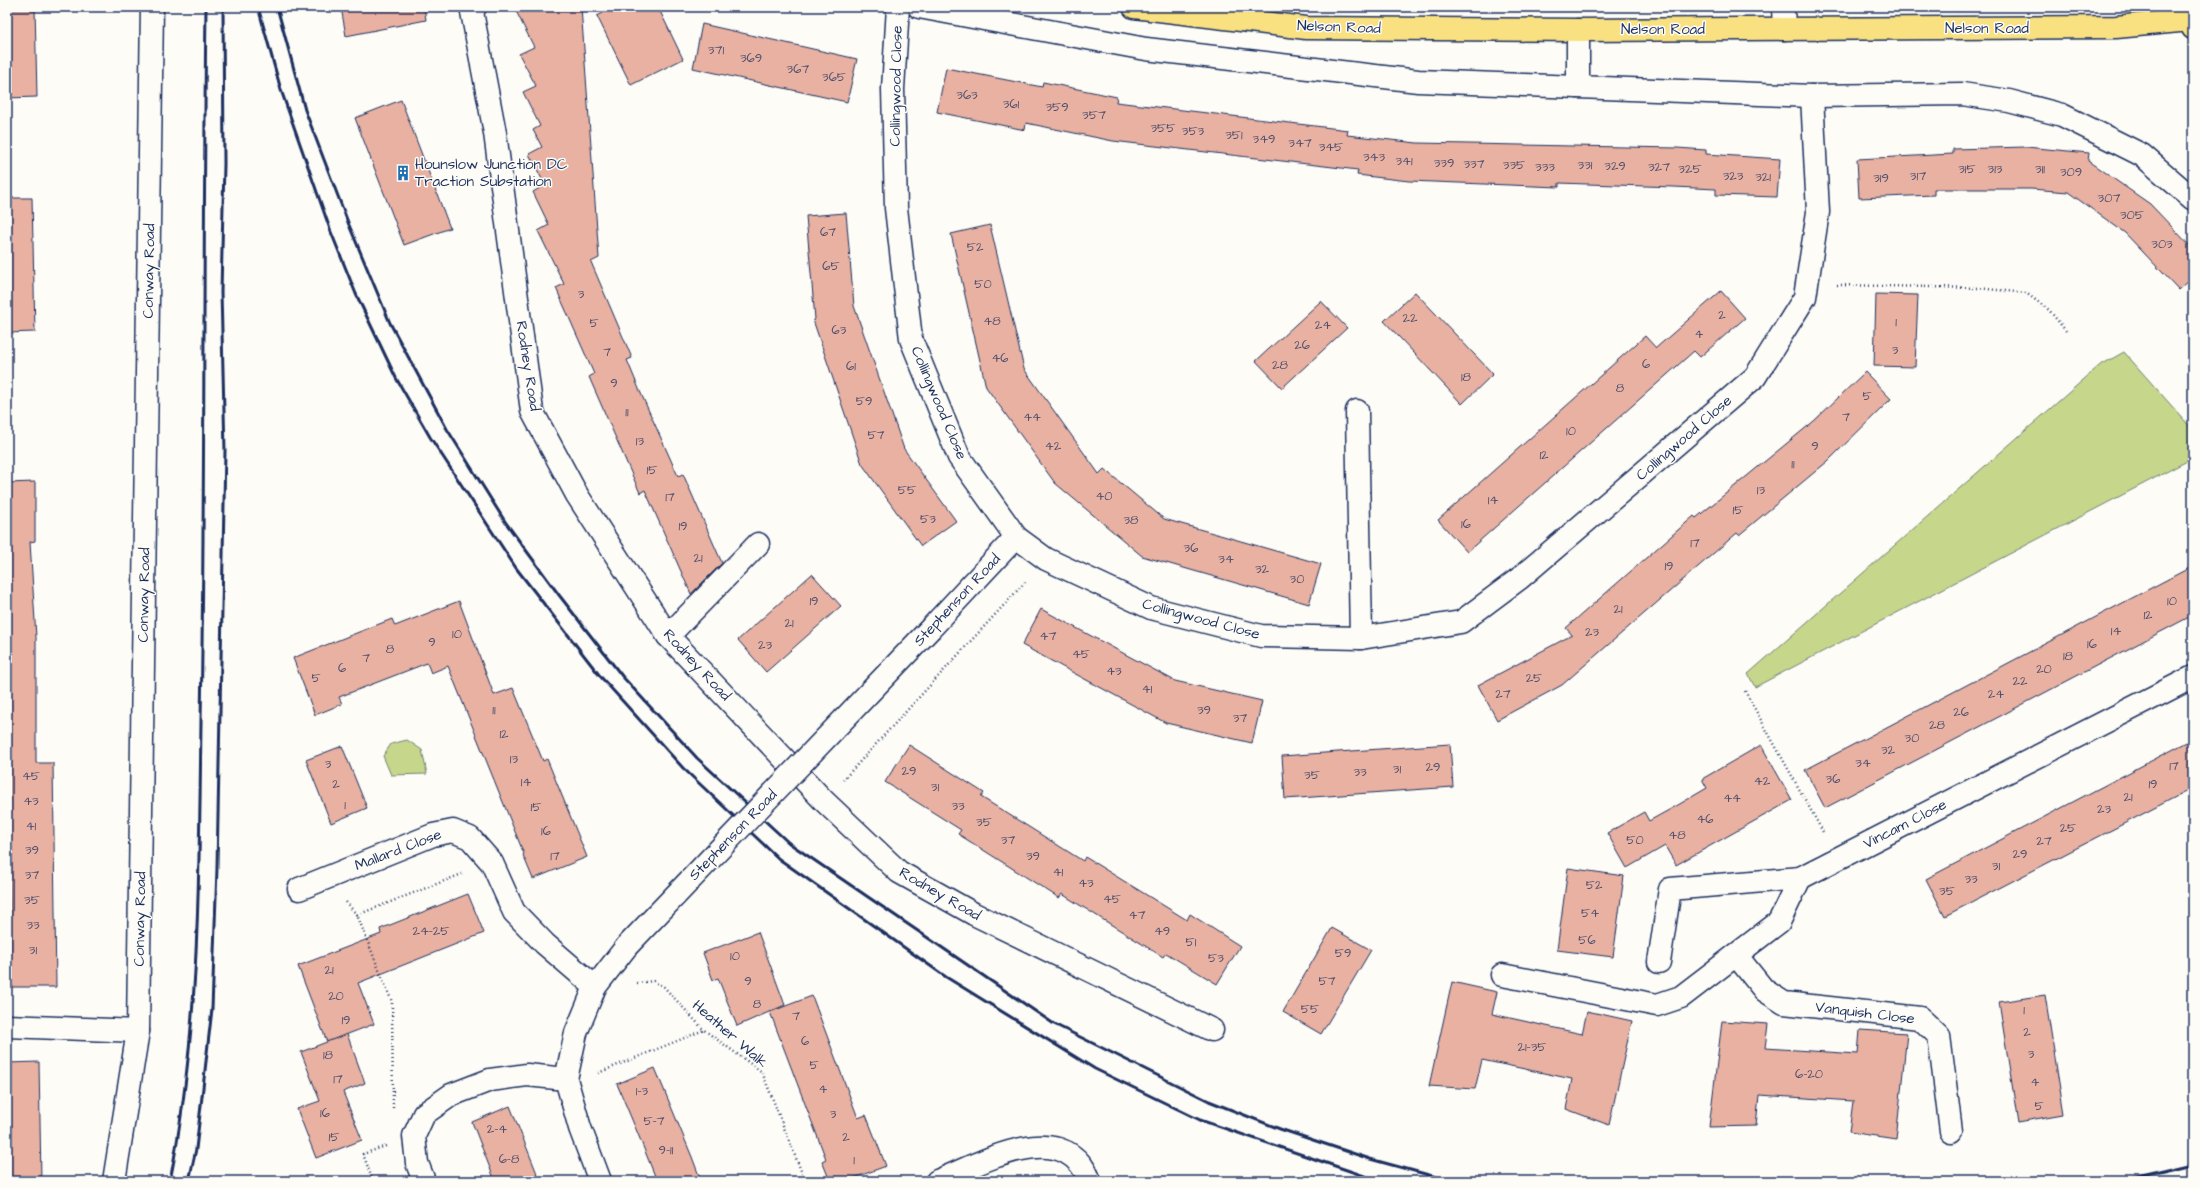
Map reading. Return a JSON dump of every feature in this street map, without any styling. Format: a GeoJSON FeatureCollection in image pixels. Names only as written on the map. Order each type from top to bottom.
{"type":"FeatureCollection","features":[{"type":"Feature","properties":{"kind":"main road","name":"Nelson Road"},"geometry":{"type":"LineString","coordinates":[[1134,7],[1306,28],[1578,30],[2116,27],[2192,22]]}},
{"type":"Feature","properties":{"kind":"street","name":"Conway Road"},"geometry":{"type":"LineString","coordinates":[[114,1181],[138,1032],[152,7]]}},
{"type":"Feature","properties":{"kind":"street","name":"Rodney Road"},"geometry":{"type":"LineString","coordinates":[[475,7],[472,12],[495,133],[532,411],[577,495],[668,636],[824,801],[899,872],[974,914],[1212,1030]]}},
{"type":"Feature","properties":{"kind":"street","name":"Collingwood Close"},"geometry":{"type":"LineString","coordinates":[[898,7],[892,89],[896,208],[911,339],[959,457],[1016,537],[1046,559],[1151,608],[1261,636],[1361,638],[1461,622],[1520,578],[1755,377],[1805,297],[1818,212],[1812,96]]}},
{"type":"Feature","properties":{"kind":"street"},"geometry":{"type":"LineString","coordinates":[[919,7],[1146,49],[1418,81],[1812,96],[1962,94],[2009,101],[2062,115],[2142,155],[2193,199]]}},
{"type":"Feature","properties":{"kind":"street"},"geometry":{"type":"LineString","coordinates":[[1783,7],[1784,29]]}},
{"type":"Feature","properties":{"kind":"street"},"geometry":{"type":"LineString","coordinates":[[1578,30],[1578,87]]}},
{"type":"Feature","properties":{"kind":"street"},"geometry":{"type":"LineString","coordinates":[[1357,411],[1361,638]]}},
{"type":"Feature","properties":{"kind":"street","name":"Stephenson Road"},"geometry":{"type":"LineString","coordinates":[[600,1181],[580,1128],[566,1079],[576,1033],[595,987],[627,946],[1016,537]]}},
{"type":"Feature","properties":{"kind":"street"},"geometry":{"type":"LineString","coordinates":[[668,636],[758,544]]}},
{"type":"Feature","properties":{"kind":"street","name":"Vincam Close"},"geometry":{"type":"LineString","coordinates":[[1659,962],[1670,889],[1800,878],[2193,677]]}},
{"type":"Feature","properties":{"kind":"street","name":"Mallard Close"},"geometry":{"type":"LineString","coordinates":[[299,889],[433,835],[453,831],[470,838],[492,863],[514,912],[545,944],[595,987]]}},
{"type":"Feature","properties":{"kind":"street"},"geometry":{"type":"LineString","coordinates":[[1502,975],[1657,1005],[1681,997],[1779,922],[1800,878]]}},
{"type":"Feature","properties":{"kind":"street","name":"Vanquish Close"},"geometry":{"type":"LineString","coordinates":[[1736,955],[1764,990],[1784,1003],[1920,1018],[1938,1036],[1951,1131]]}},
{"type":"Feature","properties":{"kind":"street"},"geometry":{"type":"LineString","coordinates":[[7,1026],[138,1032]]}},
{"type":"Feature","properties":{"kind":"street"},"geometry":{"type":"LineString","coordinates":[[424,1181],[417,1163],[414,1136],[424,1114],[450,1095],[490,1080],[527,1075],[566,1079]]}},
{"type":"Feature","properties":{"kind":"street"},"geometry":{"type":"LineString","coordinates":[[937,1181],[1023,1147],[1049,1146],[1067,1151],[1079,1162],[1090,1181]]}},
{"type":"Feature","properties":{"kind":"path"},"geometry":{"type":"LineString","coordinates":[[1807,285],[1978,288],[2026,293],[2048,310],[2066,331]]}},
{"type":"Feature","properties":{"kind":"path"},"geometry":{"type":"LineString","coordinates":[[824,801],[1046,559]]}},
{"type":"Feature","properties":{"kind":"path"},"geometry":{"type":"LineString","coordinates":[[1745,691],[1838,859]]}},
{"type":"Feature","properties":{"kind":"path"},"geometry":{"type":"LineString","coordinates":[[373,1181],[363,1154],[414,1136],[393,1114],[392,1002],[358,915],[492,863]]}},
{"type":"Feature","properties":{"kind":"path","name":"Heather Walk"},"geometry":{"type":"LineString","coordinates":[[653,981],[664,987],[704,1030],[762,1072],[805,1181]]}},
{"type":"Feature","properties":{"kind":"path"},"geometry":{"type":"LineString","coordinates":[[566,1079],[593,1075],[704,1030]]}},
{"type":"Feature","properties":{"kind":"green space"},"geometry":{"type":"Polygon","coordinates":[[[2124,352],[2193,430],[2193,458],[1755,687],[1748,674],[2099,366],[2124,352]]]}},
{"type":"Feature","properties":{"kind":"green space"},"geometry":{"type":"Polygon","coordinates":[[[407,740],[422,750],[427,774],[391,775],[383,756],[391,744],[407,740]]]}},
{"type":"Feature","properties":{"kind":"building"},"geometry":{"type":"Polygon","coordinates":[[[7,7],[35,7],[37,97],[7,98],[7,7]]]}},
{"type":"Feature","properties":{"kind":"building"},"geometry":{"type":"Polygon","coordinates":[[[341,7],[424,7],[426,20],[346,36],[341,7]]]}},
{"type":"Feature","properties":{"kind":"building"},"geometry":{"type":"Polygon","coordinates":[[[514,7],[581,7],[599,258],[591,262],[632,358],[627,360],[639,389],[678,476],[683,474],[722,563],[691,594],[645,490],[640,493],[589,377],[594,374],[556,288],[564,284],[538,231],[549,225],[533,192],[545,185],[529,154],[542,147],[533,130],[540,126],[523,92],[536,86],[519,54],[534,47],[514,7]]]}},
{"type":"Feature","properties":{"kind":"building"},"geometry":{"type":"Polygon","coordinates":[[[615,7],[658,7],[683,59],[631,85],[597,16],[615,7]]]}},
{"type":"Feature","properties":{"kind":"building"},"geometry":{"type":"Polygon","coordinates":[[[702,24],[857,59],[847,102],[693,68],[702,24]]]}},
{"type":"Feature","properties":{"kind":"building"},"geometry":{"type":"Polygon","coordinates":[[[946,68],[1042,87],[1043,82],[1117,97],[1116,102],[1348,130],[1347,135],[1417,143],[1677,148],[1706,150],[1706,154],[1780,159],[1777,197],[1716,195],[1716,189],[1674,187],[1559,183],[1559,187],[1409,181],[1357,175],[1358,170],[1113,141],[1026,123],[1025,130],[937,112],[946,68]]]}},
{"type":"Feature","properties":{"kind":"building","name":"Hounslow Junction DC Traction Substation"},"geometry":{"type":"Polygon","coordinates":[[[401,100],[450,228],[404,245],[355,118],[401,100]]]}},
{"type":"Feature","properties":{"kind":"building"},"geometry":{"type":"Polygon","coordinates":[[[2026,147],[2089,153],[2088,161],[2150,204],[2193,249],[2193,277],[2179,290],[2125,233],[2068,192],[2031,189],[1934,189],[1934,195],[1859,198],[1857,159],[1953,154],[1953,149],[2026,147]]]}},
{"type":"Feature","properties":{"kind":"building"},"geometry":{"type":"Polygon","coordinates":[[[7,198],[32,198],[35,332],[7,333],[7,198]]]}},
{"type":"Feature","properties":{"kind":"building"},"geometry":{"type":"Polygon","coordinates":[[[846,213],[854,306],[904,449],[956,521],[921,546],[862,464],[813,320],[815,319],[806,216],[846,213]]]}},
{"type":"Feature","properties":{"kind":"building"},"geometry":{"type":"Polygon","coordinates":[[[990,225],[1024,369],[1099,474],[1104,469],[1164,519],[1321,564],[1309,604],[1142,556],[1055,483],[986,387],[951,234],[990,225]]]}},
{"type":"Feature","properties":{"kind":"building"},"geometry":{"type":"Polygon","coordinates":[[[1721,291],[1745,318],[1700,357],[1694,351],[1467,552],[1438,520],[1645,336],[1656,348],[1721,291]]]}},
{"type":"Feature","properties":{"kind":"building"},"geometry":{"type":"Polygon","coordinates":[[[1415,292],[1493,374],[1462,404],[1384,321],[1415,292]]]}},
{"type":"Feature","properties":{"kind":"building"},"geometry":{"type":"Polygon","coordinates":[[[1876,294],[1918,295],[1915,367],[1874,366],[1876,294]]]}},
{"type":"Feature","properties":{"kind":"building"},"geometry":{"type":"Polygon","coordinates":[[[1321,301],[1347,328],[1282,388],[1256,361],[1321,301]]]}},
{"type":"Feature","properties":{"kind":"building"},"geometry":{"type":"Polygon","coordinates":[[[1865,372],[1891,399],[1828,461],[1739,535],[1737,533],[1562,685],[1497,720],[1478,685],[1572,635],[1566,628],[1694,516],[1696,518],[1814,421],[1865,372]]]}},
{"type":"Feature","properties":{"kind":"building"},"geometry":{"type":"Polygon","coordinates":[[[35,482],[35,541],[30,542],[36,637],[36,763],[53,763],[56,987],[11,987],[7,746],[7,483],[35,482]]]}},
{"type":"Feature","properties":{"kind":"building"},"geometry":{"type":"Polygon","coordinates":[[[2193,566],[2193,615],[1825,808],[1805,770],[2193,566]]]}},
{"type":"Feature","properties":{"kind":"building"},"geometry":{"type":"Polygon","coordinates":[[[812,574],[841,606],[766,672],[738,640],[812,574]]]}},
{"type":"Feature","properties":{"kind":"building"},"geometry":{"type":"Polygon","coordinates":[[[459,601],[494,695],[513,688],[543,761],[547,759],[587,857],[533,879],[448,666],[431,673],[427,663],[339,697],[342,704],[315,715],[293,658],[392,619],[395,626],[459,601]]]}},
{"type":"Feature","properties":{"kind":"building"},"geometry":{"type":"Polygon","coordinates":[[[1041,609],[1175,681],[1262,701],[1252,743],[1166,723],[1022,645],[1041,609]]]}},
{"type":"Feature","properties":{"kind":"building"},"geometry":{"type":"Polygon","coordinates":[[[2193,739],[2193,788],[1945,916],[1926,879],[2193,739]]]}},
{"type":"Feature","properties":{"kind":"building"},"geometry":{"type":"Polygon","coordinates":[[[1450,744],[1453,787],[1285,799],[1282,756],[1450,744]]]}},
{"type":"Feature","properties":{"kind":"building"},"geometry":{"type":"Polygon","coordinates":[[[909,745],[984,793],[981,797],[1083,861],[1085,857],[1187,920],[1190,914],[1240,946],[1217,984],[1166,953],[1163,957],[1062,894],[1059,898],[958,834],[961,830],[885,782],[909,745]]]}},
{"type":"Feature","properties":{"kind":"building"},"geometry":{"type":"Polygon","coordinates":[[[1761,745],[1792,800],[1676,865],[1665,846],[1627,868],[1607,833],[1644,812],[1649,821],[1678,805],[1707,788],[1702,779],[1761,745]]]}},
{"type":"Feature","properties":{"kind":"building"},"geometry":{"type":"Polygon","coordinates":[[[342,746],[367,808],[331,823],[306,760],[342,746]]]}},
{"type":"Feature","properties":{"kind":"building"},"geometry":{"type":"Polygon","coordinates":[[[1568,868],[1624,876],[1613,957],[1557,950],[1568,868]]]}},
{"type":"Feature","properties":{"kind":"building"},"geometry":{"type":"Polygon","coordinates":[[[468,894],[484,933],[358,983],[374,1024],[327,1042],[298,966],[381,934],[380,929],[468,894]]]}},
{"type":"Feature","properties":{"kind":"building"},"geometry":{"type":"Polygon","coordinates":[[[1332,928],[1371,950],[1321,1034],[1283,1012],[1332,928]]]}},
{"type":"Feature","properties":{"kind":"building"},"geometry":{"type":"Polygon","coordinates":[[[758,932],[785,1005],[737,1026],[718,978],[713,980],[703,953],[758,932]]]}},
{"type":"Feature","properties":{"kind":"building"},"geometry":{"type":"Polygon","coordinates":[[[1452,982],[1497,992],[1492,1014],[1582,1034],[1587,1011],[1632,1021],[1609,1125],[1566,1109],[1572,1079],[1482,1060],[1475,1089],[1429,1086],[1452,982]]]}},
{"type":"Feature","properties":{"kind":"building"},"geometry":{"type":"Polygon","coordinates":[[[2045,995],[2064,1114],[2018,1122],[1999,1002],[2045,995]]]}},
{"type":"Feature","properties":{"kind":"building"},"geometry":{"type":"Polygon","coordinates":[[[812,996],[858,1118],[866,1115],[886,1166],[846,1181],[830,1181],[822,1161],[826,1159],[770,1012],[812,996]]]}},
{"type":"Feature","properties":{"kind":"building"},"geometry":{"type":"Polygon","coordinates":[[[1722,1021],[1768,1024],[1765,1048],[1858,1054],[1860,1030],[1907,1033],[1896,1139],[1849,1132],[1853,1101],[1759,1095],[1756,1126],[1709,1127],[1722,1021]]]}},
{"type":"Feature","properties":{"kind":"building"},"geometry":{"type":"Polygon","coordinates":[[[347,1034],[365,1083],[343,1092],[362,1140],[316,1158],[297,1109],[320,1101],[301,1052],[347,1034]]]}},
{"type":"Feature","properties":{"kind":"building"},"geometry":{"type":"Polygon","coordinates":[[[39,1062],[41,1181],[7,1181],[7,1063],[39,1062]]]}},
{"type":"Feature","properties":{"kind":"building"},"geometry":{"type":"Polygon","coordinates":[[[655,1068],[701,1181],[657,1181],[617,1084],[655,1068]]]}},
{"type":"Feature","properties":{"kind":"building"},"geometry":{"type":"Polygon","coordinates":[[[510,1106],[540,1181],[495,1181],[472,1122],[510,1106]]]}},
{"type":"Feature","properties":{"kind":"railway"},"geometry":{"type":"LineString","coordinates":[[170,1181],[180,1124],[187,1067],[196,952],[198,895],[203,543],[206,7]]}},
{"type":"Feature","properties":{"kind":"railway"},"geometry":{"type":"LineString","coordinates":[[189,1181],[196,1149],[212,1009],[217,868],[225,451],[221,292],[224,164],[223,7]]}},
{"type":"Feature","properties":{"kind":"railway"},"geometry":{"type":"LineString","coordinates":[[258,7],[281,90],[331,232],[356,294],[396,378],[430,437],[516,568],[600,676],[683,768],[779,859],[946,977],[1095,1069],[1200,1120],[1379,1181]]}},
{"type":"Feature","properties":{"kind":"railway"},"geometry":{"type":"LineString","coordinates":[[277,7],[305,110],[349,225],[390,323],[447,429],[506,523],[559,595],[622,676],[697,758],[789,843],[1054,1024],[1209,1101],[1280,1129],[1370,1159],[1451,1181]]}},
{"type":"Feature","properties":{"kind":"railway"},"geometry":{"type":"LineString","coordinates":[[2125,1181],[2193,1165]]}},
{"type":"Feature","properties":{"kind":"railway"},"geometry":{"type":"LineString","coordinates":[[2182,1181],[2193,1177]]}},
{"type":"Feature","properties":{"kind":"place","name":"Hounslow Junction DC Traction Substation"},"geometry":{"type":"Point","coordinates":[403,173]}}]}
